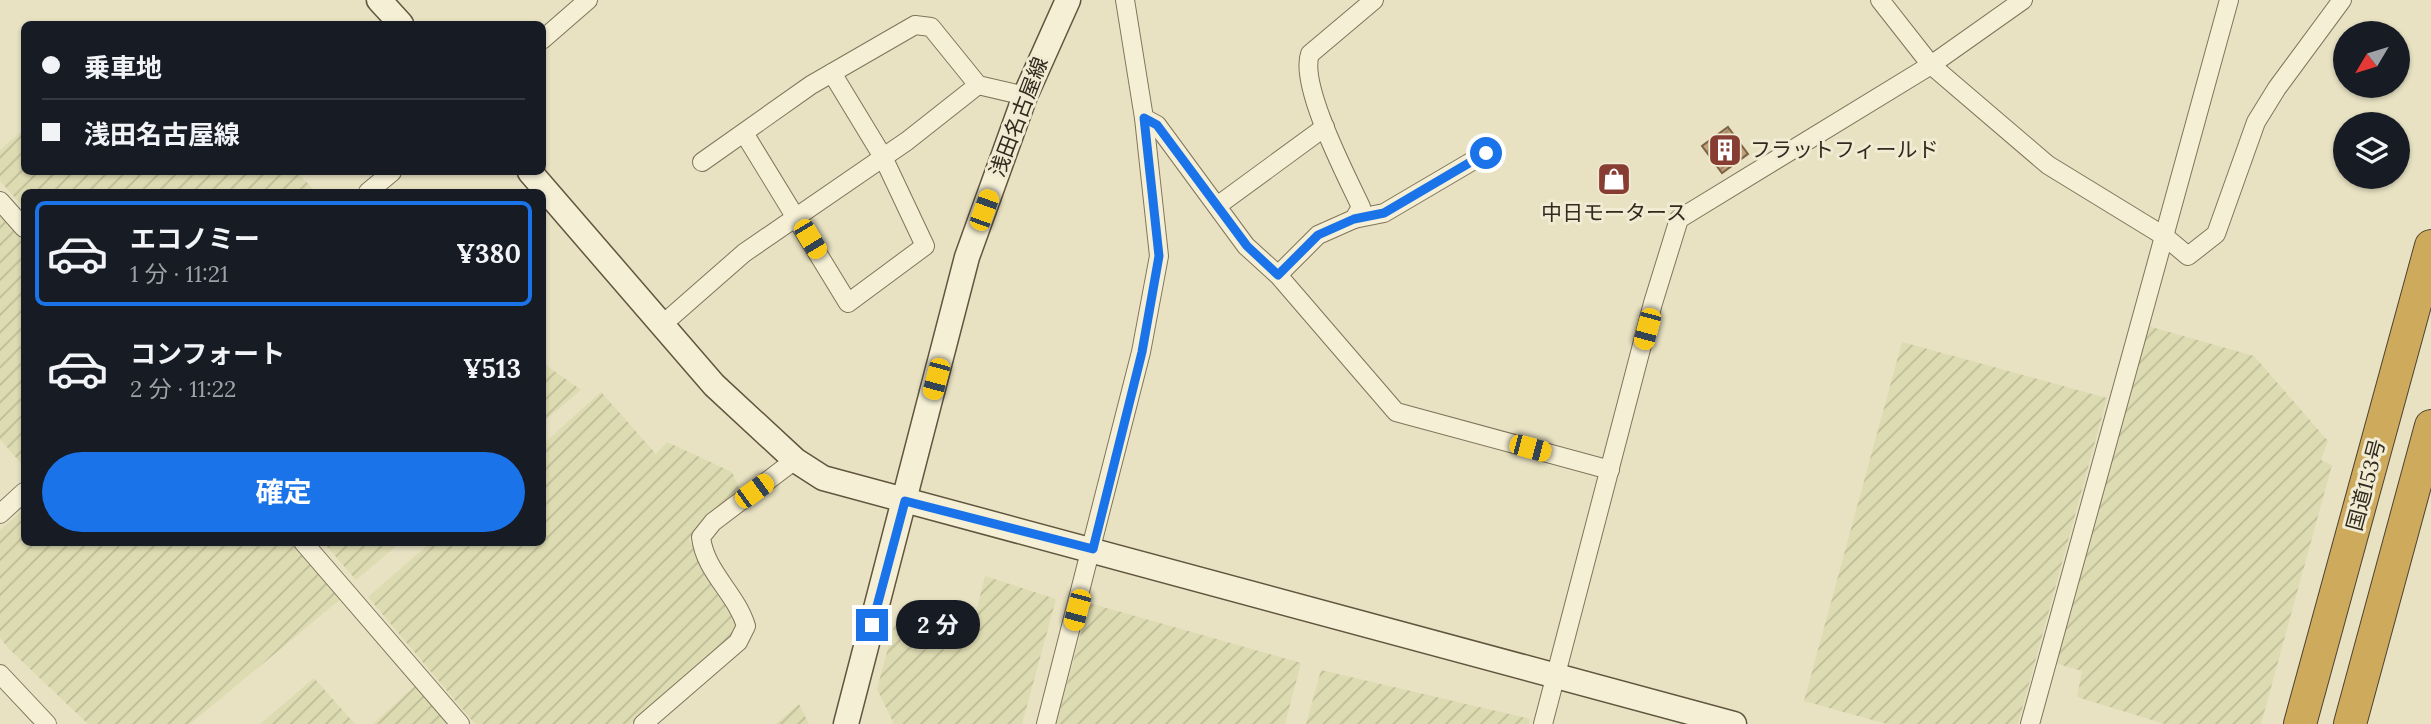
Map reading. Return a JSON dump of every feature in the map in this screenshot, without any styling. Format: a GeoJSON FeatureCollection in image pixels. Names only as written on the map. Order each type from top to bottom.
{"type":"FeatureCollection","features":[{"type":"Feature","properties":{"kind":"highway","name":"国道153号"},"geometry":{"type":"LineString","coordinates":[[2300,724],[2431,246]]}},
{"type":"Feature","properties":{"kind":"highway"},"geometry":{"type":"LineString","coordinates":[[2350,724],[2431,426]]}},
{"type":"Feature","properties":{"kind":"street"},"geometry":{"type":"LineString","coordinates":[[379,0],[398,21]]}},
{"type":"Feature","properties":{"kind":"street"},"geometry":{"type":"LineString","coordinates":[[546,37],[588,0]]}},
{"type":"Feature","properties":{"kind":"street","name":"浅田名古屋線"},"geometry":{"type":"LineString","coordinates":[[846,724],[967,257],[1025,96],[1068,0]]}},
{"type":"Feature","properties":{"kind":"street"},"geometry":{"type":"LineString","coordinates":[[1046,724],[1142,352],[1159,256],[1144,118],[1125,0]]}},
{"type":"Feature","properties":{"kind":"street"},"geometry":{"type":"LineString","coordinates":[[1354,219],[1361,207],[1325,127],[1305,67],[1310,54],[1374,0]]}},
{"type":"Feature","properties":{"kind":"street"},"geometry":{"type":"LineString","coordinates":[[1880,0],[1931,65],[2048,165],[2164,236],[2188,256],[2216,234],[2256,122],[2277,88],[2342,0]]}},
{"type":"Feature","properties":{"kind":"street"},"geometry":{"type":"LineString","coordinates":[[1543,724],[1609,470],[1679,219],[1931,65],[2023,0]]}},
{"type":"Feature","properties":{"kind":"street"},"geometry":{"type":"LineString","coordinates":[[2029,724],[2229,0]]}},
{"type":"Feature","properties":{"kind":"street"},"geometry":{"type":"LineString","coordinates":[[702,163],[832,73],[915,25],[931,27],[978,85],[1025,96]]}},
{"type":"Feature","properties":{"kind":"street"},"geometry":{"type":"LineString","coordinates":[[744,133],[848,303],[925,246],[883,157],[832,73]]}},
{"type":"Feature","properties":{"kind":"street"},"geometry":{"type":"LineString","coordinates":[[663,324],[744,253],[883,157],[978,85]]}},
{"type":"Feature","properties":{"kind":"street"},"geometry":{"type":"LineString","coordinates":[[1144,118],[1157,125],[1247,246],[1278,275],[1396,412],[1609,470]]}},
{"type":"Feature","properties":{"kind":"street"},"geometry":{"type":"LineString","coordinates":[[1217,206],[1325,127]]}},
{"type":"Feature","properties":{"kind":"street"},"geometry":{"type":"LineString","coordinates":[[1278,275],[1318,235],[1354,219],[1384,213],[1486,153]]}},
{"type":"Feature","properties":{"kind":"street"},"geometry":{"type":"LineString","coordinates":[[372,189],[388,175]]}},
{"type":"Feature","properties":{"kind":"street"},"geometry":{"type":"LineString","coordinates":[[533,175],[545,189]]}},
{"type":"Feature","properties":{"kind":"street"},"geometry":{"type":"LineString","coordinates":[[546,190],[714,385],[795,460],[823,478],[1734,724]]}},
{"type":"Feature","properties":{"kind":"street"},"geometry":{"type":"LineString","coordinates":[[0,201],[21,225]]}},
{"type":"Feature","properties":{"kind":"street"},"geometry":{"type":"LineString","coordinates":[[643,724],[738,642],[746,626],[740,607],[703,556],[701,537],[713,522],[795,460]]}},
{"type":"Feature","properties":{"kind":"street"},"geometry":{"type":"LineString","coordinates":[[0,514],[21,495]]}},
{"type":"Feature","properties":{"kind":"street"},"geometry":{"type":"LineString","coordinates":[[306,546],[460,724]]}},
{"type":"Feature","properties":{"kind":"street"},"geometry":{"type":"LineString","coordinates":[[0,674],[47,724]]}},
{"type":"Feature","properties":{"kind":"shaded area"},"geometry":{"type":"Polygon","coordinates":[[[21,132],[21,175],[300,175],[313,189],[21,189],[21,205],[0,181],[0,150],[21,132]]]}},
{"type":"Feature","properties":{"kind":"shaded area"},"geometry":{"type":"Polygon","coordinates":[[[5,213],[21,232],[21,464],[0,439],[0,216],[5,213]]]}},
{"type":"Feature","properties":{"kind":"shaded area"},"geometry":{"type":"Polygon","coordinates":[[[2148,326],[2254,356],[2328,441],[2321,460],[2332,465],[2261,724],[2165,724],[2077,697],[2082,671],[2055,663],[2148,326]]]}},
{"type":"Feature","properties":{"kind":"shaded area"},"geometry":{"type":"Polygon","coordinates":[[[1902,342],[2107,398],[2018,724],[1887,724],[1804,701],[1902,342]]]}},
{"type":"Feature","properties":{"kind":"shaded area"},"geometry":{"type":"Polygon","coordinates":[[[546,365],[581,390],[546,419],[546,365]]]}},
{"type":"Feature","properties":{"kind":"shaded area"},"geometry":{"type":"Polygon","coordinates":[[[601,392],[656,454],[667,442],[732,472],[741,492],[707,516],[689,539],[698,562],[735,616],[736,628],[731,638],[630,724],[475,724],[368,597],[427,546],[546,546],[546,441],[601,392]]]}},
{"type":"Feature","properties":{"kind":"shaded area"},"geometry":{"type":"Polygon","coordinates":[[[21,512],[21,546],[299,546],[343,597],[190,724],[88,724],[7,647],[0,637],[0,530],[21,512]]]}},
{"type":"Feature","properties":{"kind":"shaded area"},"geometry":{"type":"Polygon","coordinates":[[[327,546],[396,546],[356,580],[327,546]]]}},
{"type":"Feature","properties":{"kind":"shaded area"},"geometry":{"type":"Polygon","coordinates":[[[985,576],[1056,599],[1022,724],[894,724],[877,689],[897,615],[971,633],[985,576]]]}},
{"type":"Feature","properties":{"kind":"shaded area"},"geometry":{"type":"Polygon","coordinates":[[[1089,603],[1301,663],[1285,724],[1056,724],[1089,603]]]}},
{"type":"Feature","properties":{"kind":"shaded area"},"geometry":{"type":"Polygon","coordinates":[[[1321,670],[1530,719],[1529,724],[1306,724],[1321,670]]]}},
{"type":"Feature","properties":{"kind":"shaded area"},"geometry":{"type":"Polygon","coordinates":[[[314,678],[355,724],[260,724],[314,678]]]}},
{"type":"Feature","properties":{"kind":"shaded area"},"geometry":{"type":"Polygon","coordinates":[[[418,683],[454,724],[373,724],[418,683]]]}},
{"type":"Feature","properties":{"kind":"shaded area"},"geometry":{"type":"Polygon","coordinates":[[[799,704],[809,724],[776,724],[799,704]]]}},
{"type":"Feature","properties":{"kind":"building","name":"フラットフィールド"},"geometry":{"type":"Polygon","coordinates":[[[1728,127],[1748,154],[1722,173],[1702,146],[1728,127]]]}},
{"type":"Feature","properties":{"kind":"place","name":"フラットフィールド"},"geometry":{"type":"Point","coordinates":[1725,150]}},
{"type":"Feature","properties":{"kind":"place","name":"中日モータース"},"geometry":{"type":"Point","coordinates":[1614,179]}},
{"type":"Feature","properties":{"kind":"route"},"geometry":{"type":"LineString","coordinates":[[872,625],[905,501],[1093,549],[1142,352],[1159,256],[1144,118],[1157,125],[1247,246],[1278,275],[1318,235],[1354,219],[1384,213],[1486,153]]}}]}
